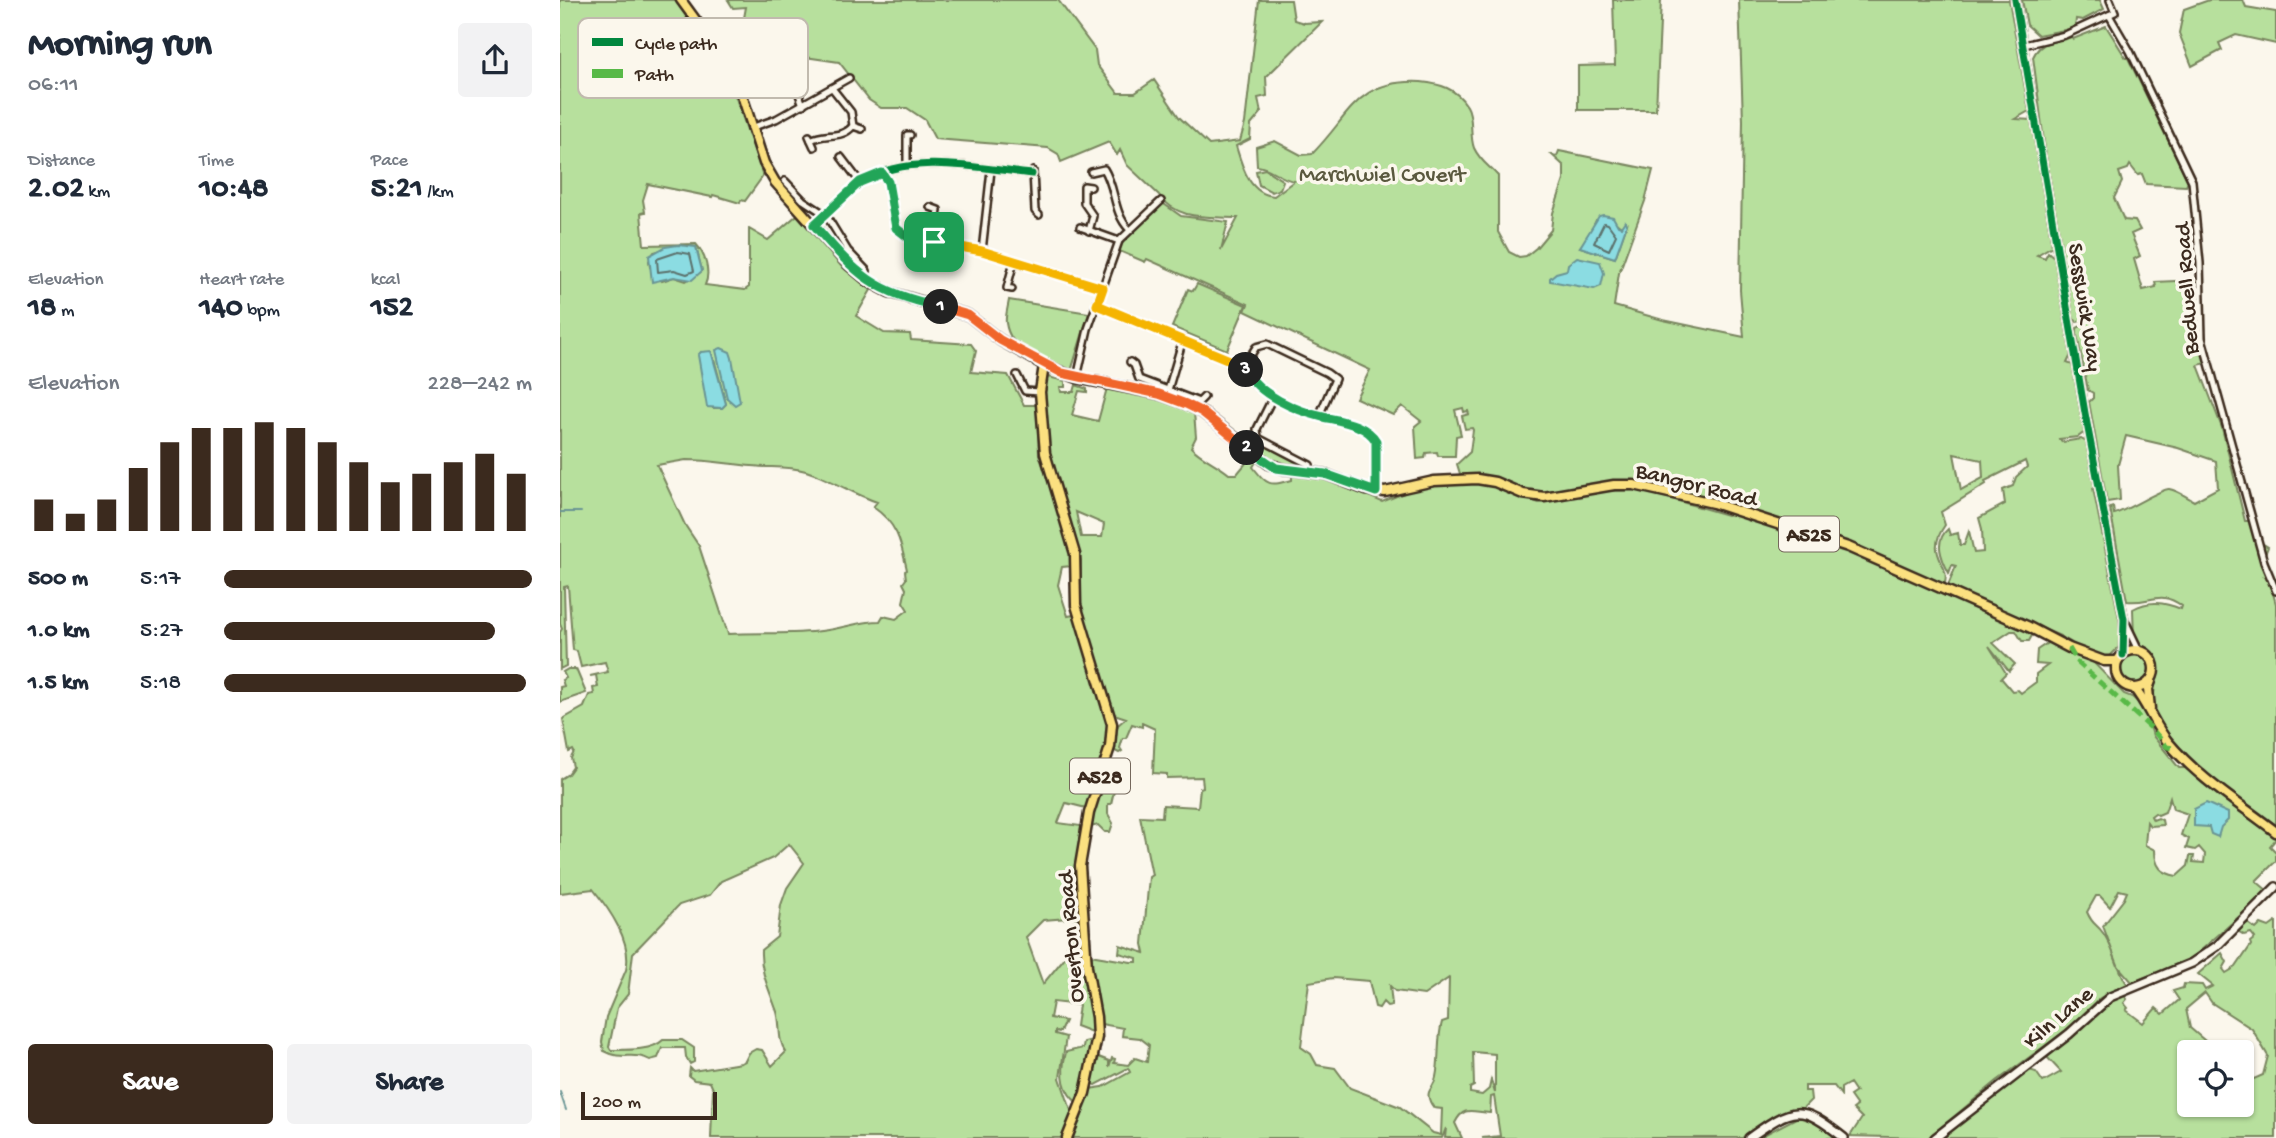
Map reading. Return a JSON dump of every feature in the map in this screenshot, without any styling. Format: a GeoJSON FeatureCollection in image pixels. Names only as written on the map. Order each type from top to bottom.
{"type":"FeatureCollection","features":[{"type":"Feature","properties":{"kind":"main road"},"geometry":{"type":"LineString","coordinates":[[681,0],[694,18]]}},
{"type":"Feature","properties":{"kind":"main road"},"geometry":{"type":"LineString","coordinates":[[743,98],[764,163],[775,181],[849,265],[868,281],[909,299],[968,315],[1000,340],[1044,365],[1077,378],[1159,394],[1186,404],[1202,412],[1269,464],[1284,469],[1325,474],[1376,492]]}},
{"type":"Feature","properties":{"kind":"main road","name":"Overton Road"},"geometry":{"type":"LineString","coordinates":[[1044,365],[1040,392],[1045,453],[1077,564],[1076,605],[1112,724],[1110,747],[1088,813],[1080,866],[1087,967],[1097,1037],[1085,1093],[1068,1138]]}},
{"type":"Feature","properties":{"kind":"main road","name":"Bangor Road"},"geometry":{"type":"LineString","coordinates":[[1376,492],[1434,481],[1477,479],[1495,482],[1536,497],[1614,485],[1655,488],[1744,513],[1848,547],[2095,659],[2120,681]]}},
{"type":"Feature","properties":{"kind":"main road"},"geometry":{"type":"LineString","coordinates":[[2139,651],[2152,662],[2152,678],[2148,689],[2152,713]]}},
{"type":"Feature","properties":{"kind":"main road","name":"A525"},"geometry":{"type":"LineString","coordinates":[[2120,658],[2139,651]]}},
{"type":"Feature","properties":{"kind":"main road"},"geometry":{"type":"LineString","coordinates":[[2120,658],[2116,671],[2120,681]]}},
{"type":"Feature","properties":{"kind":"main road","name":"Bangor Road"},"geometry":{"type":"LineString","coordinates":[[2095,659],[2120,658]]}},
{"type":"Feature","properties":{"kind":"main road"},"geometry":{"type":"LineString","coordinates":[[2134,688],[2144,686],[2152,678]]}},
{"type":"Feature","properties":{"kind":"main road","name":"A525"},"geometry":{"type":"LineString","coordinates":[[2120,681],[2134,688],[2152,713],[2161,732],[2185,760],[2276,832]]}},
{"type":"Feature","properties":{"kind":"main road","name":"Kiln Lane"},"geometry":{"type":"LineString","coordinates":[[1935,1138],[2069,1034],[2110,997],[2182,968],[2205,955],[2276,887]]}},
{"type":"Feature","properties":{"kind":"main road"},"geometry":{"type":"LineString","coordinates":[[1749,1138],[1782,1117],[1800,1112],[1815,1115],[1844,1138]]}},
{"type":"Feature","properties":{"kind":"street","name":"Sesswick Way"},"geometry":{"type":"LineString","coordinates":[[2015,0],[2078,373],[2124,619],[2139,651]]}},
{"type":"Feature","properties":{"kind":"street"},"geometry":{"type":"LineString","coordinates":[[2024,45],[2065,35],[2115,12],[2110,0]]}},
{"type":"Feature","properties":{"kind":"street","name":"Bedwell Road"},"geometry":{"type":"LineString","coordinates":[[2109,15],[2130,51],[2192,181],[2196,202],[2202,338],[2252,521],[2276,591]]}},
{"type":"Feature","properties":{"kind":"street"},"geometry":{"type":"LineString","coordinates":[[751,128],[776,120],[849,78]]}},
{"type":"Feature","properties":{"kind":"street"},"geometry":{"type":"LineString","coordinates":[[832,88],[850,112],[853,126]]}},
{"type":"Feature","properties":{"kind":"street"},"geometry":{"type":"LineString","coordinates":[[801,98],[803,105]]}},
{"type":"Feature","properties":{"kind":"street"},"geometry":{"type":"LineString","coordinates":[[853,126],[862,130]]}},
{"type":"Feature","properties":{"kind":"street"},"geometry":{"type":"LineString","coordinates":[[811,141],[816,137],[841,135],[853,126]]}},
{"type":"Feature","properties":{"kind":"street"},"geometry":{"type":"LineString","coordinates":[[907,135],[907,166]]}},
{"type":"Feature","properties":{"kind":"street"},"geometry":{"type":"LineString","coordinates":[[845,159],[860,182]]}},
{"type":"Feature","properties":{"kind":"street"},"geometry":{"type":"LineString","coordinates":[[1103,160],[1120,220],[1129,229]]}},
{"type":"Feature","properties":{"kind":"street"},"geometry":{"type":"LineString","coordinates":[[814,225],[860,182],[907,166],[932,165],[1033,172],[1035,212]]}},
{"type":"Feature","properties":{"kind":"street"},"geometry":{"type":"LineString","coordinates":[[1091,172],[1104,169]]}},
{"type":"Feature","properties":{"kind":"street"},"geometry":{"type":"LineString","coordinates":[[982,251],[991,170]]}},
{"type":"Feature","properties":{"kind":"street"},"geometry":{"type":"LineString","coordinates":[[882,173],[888,182],[896,228],[909,238],[982,251],[1103,288]]}},
{"type":"Feature","properties":{"kind":"street"},"geometry":{"type":"LineString","coordinates":[[785,181],[794,186],[803,200],[826,215],[848,251],[866,267]]}},
{"type":"Feature","properties":{"kind":"street"},"geometry":{"type":"LineString","coordinates":[[1089,231],[1093,216],[1084,203],[1084,186],[1091,187]]}},
{"type":"Feature","properties":{"kind":"street"},"geometry":{"type":"LineString","coordinates":[[1077,378],[1088,329],[1119,242],[1129,229],[1161,201]]}},
{"type":"Feature","properties":{"kind":"street"},"geometry":{"type":"LineString","coordinates":[[930,207],[941,211],[934,242]]}},
{"type":"Feature","properties":{"kind":"street"},"geometry":{"type":"LineString","coordinates":[[1080,228],[1119,242]]}},
{"type":"Feature","properties":{"kind":"street"},"geometry":{"type":"LineString","coordinates":[[1012,289],[1007,288],[1014,261]]}},
{"type":"Feature","properties":{"kind":"street"},"geometry":{"type":"LineString","coordinates":[[1097,305],[1244,366],[1251,382],[1273,397],[1319,416],[1341,419],[1375,438],[1376,492]]}},
{"type":"Feature","properties":{"kind":"street"},"geometry":{"type":"LineString","coordinates":[[1168,390],[1183,339]]}},
{"type":"Feature","properties":{"kind":"street"},"geometry":{"type":"LineString","coordinates":[[1244,366],[1255,347],[1267,344],[1327,373],[1335,379],[1319,416]]}},
{"type":"Feature","properties":{"kind":"street"},"geometry":{"type":"LineString","coordinates":[[1130,362],[1134,365],[1139,379],[1202,401]]}},
{"type":"Feature","properties":{"kind":"street"},"geometry":{"type":"LineString","coordinates":[[1017,376],[1024,393],[1040,392]]}},
{"type":"Feature","properties":{"kind":"street"},"geometry":{"type":"LineString","coordinates":[[1273,397],[1257,429],[1258,438],[1307,461]]}},
{"type":"Feature","properties":{"kind":"street","name":"Sesswick Way"},"geometry":{"type":"LineString","coordinates":[[2120,658],[2124,619]]}},
{"type":"Feature","properties":{"kind":"green space"},"geometry":{"type":"Polygon","coordinates":[[[560,0],[675,0],[687,18],[578,18],[578,98],[736,98],[763,176],[745,201],[741,200],[740,203],[713,195],[712,197],[648,184],[643,200],[645,212],[641,213],[644,245],[696,244],[706,263],[705,285],[745,290],[749,287],[749,229],[768,240],[797,215],[841,266],[871,290],[856,316],[884,333],[910,334],[911,340],[971,344],[976,351],[971,372],[1008,375],[1024,405],[1037,405],[1039,454],[1068,541],[1072,566],[1062,567],[1058,585],[1068,616],[1074,615],[1108,723],[1104,754],[1086,808],[1066,803],[1058,823],[1081,826],[1076,874],[1080,917],[1043,920],[1026,937],[1043,984],[1066,956],[1069,933],[1081,931],[1084,980],[1094,1033],[1076,1026],[1079,1005],[1053,1002],[1050,1018],[1065,1021],[1060,1032],[1055,1031],[1055,1034],[1066,1037],[1060,1078],[1071,1110],[1074,1111],[1061,1138],[711,1138],[713,1089],[710,1082],[694,1080],[689,1076],[690,1068],[693,1071],[741,1063],[756,1049],[762,1050],[772,1066],[786,1052],[781,1042],[778,1014],[763,973],[761,950],[777,937],[781,905],[787,888],[804,863],[789,844],[773,858],[721,881],[710,895],[679,905],[633,953],[628,994],[617,1008],[609,1047],[611,1050],[638,1049],[663,1040],[682,1040],[694,1048],[694,1062],[690,1064],[685,1048],[662,1048],[658,1058],[650,1060],[604,1051],[602,1042],[606,1017],[626,970],[626,948],[618,926],[593,889],[560,893],[560,779],[573,767],[571,758],[574,752],[569,752],[563,719],[584,707],[589,695],[594,694],[593,688],[598,687],[596,675],[590,676],[608,672],[605,662],[581,667],[577,651],[573,650],[568,586],[564,587],[566,666],[560,669],[560,0]],[[678,245],[654,252],[649,261],[650,267],[662,281],[674,277],[686,281],[702,271],[696,247],[678,245]],[[701,352],[699,355],[713,408],[722,408],[726,404],[714,359],[701,352]],[[686,460],[657,465],[685,525],[699,546],[728,634],[829,630],[880,621],[883,616],[896,619],[908,610],[903,602],[906,589],[903,583],[907,570],[903,551],[893,527],[873,507],[877,502],[799,469],[686,460]]]}},
{"type":"Feature","properties":{"kind":"green space","name":"Marchwiel Covert"},"geometry":{"type":"Polygon","coordinates":[[[728,0],[1058,0],[1095,50],[1097,65],[1118,93],[1135,93],[1154,80],[1179,117],[1209,145],[1240,141],[1245,123],[1259,0],[1291,0],[1294,20],[1304,23],[1322,22],[1266,77],[1267,96],[1258,98],[1261,113],[1251,125],[1250,139],[1236,146],[1248,178],[1258,190],[1274,196],[1294,181],[1257,166],[1256,147],[1275,141],[1301,155],[1312,154],[1346,113],[1368,93],[1382,86],[1399,83],[1421,82],[1441,86],[1453,91],[1467,106],[1474,148],[1498,176],[1498,232],[1509,252],[1519,257],[1526,256],[1551,230],[1553,213],[1564,180],[1564,166],[1552,155],[1557,156],[1559,151],[1653,170],[1645,201],[1619,273],[1614,306],[1663,320],[1744,337],[1740,290],[1743,121],[1739,0],[2009,0],[2029,111],[2015,119],[2032,120],[2052,246],[2037,255],[2045,258],[2048,252],[2055,258],[2072,353],[2067,363],[2075,366],[2086,431],[2078,437],[2059,439],[2063,442],[2081,439],[2088,443],[2097,486],[2093,488],[2121,629],[2119,647],[2108,658],[2094,656],[2060,636],[1947,588],[1956,566],[1952,565],[1949,573],[1943,561],[1940,544],[1944,534],[1948,529],[1950,535],[1958,533],[1960,545],[1964,545],[1969,531],[1974,553],[1983,552],[1979,518],[2005,504],[2003,490],[2013,486],[2016,477],[2027,467],[2025,461],[1985,481],[1986,484],[1941,512],[1945,525],[1939,536],[1937,552],[1945,571],[1944,586],[1846,541],[1670,488],[1634,482],[1528,493],[1461,477],[1457,464],[1470,452],[1473,430],[1465,429],[1462,416],[1469,414],[1468,411],[1464,412],[1463,408],[1455,410],[1461,435],[1456,436],[1455,456],[1438,456],[1437,452],[1426,453],[1425,458],[1417,459],[1415,426],[1421,421],[1402,406],[1393,415],[1356,398],[1370,370],[1245,311],[1248,304],[1147,259],[1145,262],[1117,250],[1125,236],[1161,202],[1181,216],[1228,222],[1221,250],[1238,218],[1194,216],[1175,209],[1127,165],[1120,150],[1117,155],[1109,142],[1061,162],[1058,154],[1048,148],[935,139],[925,120],[907,108],[881,108],[869,100],[839,62],[808,57],[808,18],[744,18],[746,7],[733,8],[728,0]],[[1596,220],[1589,236],[1580,247],[1615,258],[1627,224],[1621,227],[1616,223],[1596,220]],[[1954,454],[1961,490],[1983,478],[1982,460],[1954,454]]]}},
{"type":"Feature","properties":{"kind":"green space"},"geometry":{"type":"Polygon","coordinates":[[[1613,0],[1661,0],[1656,110],[1578,110],[1578,66],[1615,65],[1613,0]]]}},
{"type":"Feature","properties":{"kind":"green space"},"geometry":{"type":"Polygon","coordinates":[[[2022,0],[2100,0],[2104,9],[2083,20],[2076,19],[2075,28],[2038,35],[2027,25],[2022,0]]]}},
{"type":"Feature","properties":{"kind":"green space"},"geometry":{"type":"Polygon","coordinates":[[[2209,0],[2243,0],[2246,7],[2276,12],[2276,44],[2236,35],[2219,43],[2222,50],[2192,66],[2179,33],[2184,9],[2209,0]]]}},
{"type":"Feature","properties":{"kind":"green space"},"geometry":{"type":"Polygon","coordinates":[[[2106,26],[2128,58],[2188,181],[2186,186],[2146,184],[2142,174],[2138,175],[2130,165],[2128,169],[2119,172],[2122,182],[2114,198],[2124,220],[2135,221],[2140,230],[2131,234],[2140,256],[2134,259],[2143,290],[2156,287],[2155,282],[2197,280],[2196,332],[2206,363],[2198,365],[2222,428],[2245,521],[2250,521],[2255,539],[2268,547],[2262,562],[2268,578],[2264,577],[2270,583],[2276,604],[2276,839],[2270,846],[2276,852],[2276,861],[2256,881],[2268,891],[2190,960],[2132,982],[2119,967],[2127,984],[2100,998],[2069,1028],[1997,1081],[1928,1138],[1850,1136],[1862,1118],[1853,1109],[1857,1106],[1850,1096],[1856,1092],[1850,1083],[1841,1088],[1841,1095],[1834,1086],[1805,1086],[1805,1091],[1810,1091],[1811,1100],[1803,1108],[1775,1116],[1742,1138],[1482,1138],[1500,1136],[1494,1096],[1491,1097],[1490,1113],[1469,1111],[1458,1117],[1455,1123],[1462,1138],[1445,1138],[1446,1128],[1442,1138],[1071,1138],[1080,1121],[1089,1089],[1103,1087],[1130,1072],[1128,1068],[1096,1085],[1091,1084],[1099,1057],[1109,1061],[1109,1067],[1112,1058],[1115,1059],[1114,1063],[1128,1065],[1135,1058],[1147,1062],[1149,1045],[1140,1038],[1122,1036],[1123,1028],[1101,1024],[1090,955],[1137,962],[1137,958],[1119,953],[1120,945],[1145,953],[1143,944],[1149,877],[1152,875],[1140,816],[1162,817],[1163,805],[1198,807],[1200,788],[1203,787],[1202,777],[1167,778],[1167,774],[1153,773],[1155,729],[1142,723],[1142,727],[1132,724],[1126,738],[1123,738],[1120,748],[1122,751],[1119,753],[1113,750],[1118,725],[1126,718],[1114,714],[1080,610],[1081,560],[1048,459],[1042,395],[1048,377],[1065,381],[1065,387],[1060,387],[1061,392],[1074,392],[1076,385],[1087,389],[1087,392],[1079,391],[1072,415],[1098,421],[1107,388],[1150,397],[1194,412],[1196,437],[1191,447],[1195,451],[1229,474],[1237,474],[1251,457],[1256,462],[1253,467],[1270,483],[1292,480],[1292,475],[1331,480],[1382,502],[1419,487],[1462,484],[1486,484],[1539,503],[1603,491],[1640,490],[1727,515],[1734,513],[1846,550],[2034,632],[2029,641],[2022,641],[2016,631],[2011,631],[1993,643],[2015,664],[2009,671],[1989,646],[2006,673],[2001,678],[2012,691],[2018,690],[2021,693],[2036,682],[2036,674],[2048,665],[2036,664],[2037,650],[2049,642],[2093,662],[2124,694],[2140,704],[2153,736],[2179,768],[2186,768],[2204,784],[2235,804],[2192,765],[2165,732],[2155,710],[2157,663],[2150,652],[2134,639],[2133,609],[2151,603],[2181,609],[2182,606],[2167,598],[2127,601],[2110,508],[2113,507],[2114,514],[2169,489],[2194,501],[2218,488],[2216,461],[2178,448],[2126,436],[2118,465],[2120,500],[2107,502],[2089,402],[2093,393],[2088,390],[2077,335],[2077,328],[2083,325],[2082,321],[2077,322],[2073,317],[2046,157],[2033,57],[2049,42],[2072,37],[2073,39],[2106,26]],[[1076,512],[1081,537],[1102,537],[1104,524],[1076,512]],[[2170,797],[2165,812],[2151,816],[2153,820],[2162,820],[2163,825],[2150,826],[2147,822],[2145,845],[2155,850],[2160,868],[2177,876],[2188,866],[2190,856],[2194,856],[2193,862],[2204,863],[2205,854],[2199,847],[2195,850],[2186,848],[2189,839],[2181,835],[2188,814],[2173,809],[2170,797]],[[2119,890],[2110,907],[2100,896],[2096,896],[2087,912],[2111,948],[2103,926],[2127,892],[2119,890]],[[1333,978],[1309,982],[1301,1047],[1311,1054],[1317,1065],[1335,1068],[1350,1088],[1400,1107],[1433,1133],[1441,1135],[1442,1109],[1434,1108],[1429,1094],[1436,1077],[1442,1022],[1448,1020],[1449,978],[1424,995],[1395,991],[1390,986],[1392,1005],[1387,1006],[1383,1002],[1379,1008],[1375,1007],[1369,981],[1333,978]],[[1473,1052],[1474,1086],[1470,1088],[1470,1093],[1482,1095],[1489,1089],[1491,1080],[1495,1093],[1495,1054],[1473,1052]]]}},
{"type":"Feature","properties":{"kind":"green space"},"geometry":{"type":"Polygon","coordinates":[[[1265,169],[1283,181],[1280,189],[1272,192],[1259,185],[1256,171],[1265,169]]]}},
{"type":"Feature","properties":{"kind":"green space"},"geometry":{"type":"Polygon","coordinates":[[[1197,284],[1246,305],[1227,350],[1172,327],[1188,289],[1193,291],[1197,284]]]}},
{"type":"Feature","properties":{"kind":"green space"},"geometry":{"type":"Polygon","coordinates":[[[1009,300],[1089,313],[1071,371],[1039,360],[1014,341],[1006,323],[1009,300]]]}},
{"type":"Feature","properties":{"kind":"green space"},"geometry":{"type":"Polygon","coordinates":[[[1253,440],[1311,467],[1279,466],[1249,447],[1253,440]]]}},
{"type":"Feature","properties":{"kind":"green space"},"geometry":{"type":"Polygon","coordinates":[[[2135,653],[2146,658],[2151,669],[2146,680],[2135,685],[2124,680],[2119,669],[2124,658],[2135,653]]]}},
{"type":"Feature","properties":{"kind":"green space"},"geometry":{"type":"Polygon","coordinates":[[[576,669],[586,693],[560,702],[560,687],[564,686],[562,680],[566,678],[563,672],[576,669]]]}},
{"type":"Feature","properties":{"kind":"green space"},"geometry":{"type":"Polygon","coordinates":[[[1106,772],[1114,791],[1111,804],[1108,804],[1108,814],[1113,823],[1110,832],[1105,832],[1098,825],[1091,827],[1092,814],[1106,772]]]}},
{"type":"Feature","properties":{"kind":"green space"},"geometry":{"type":"Polygon","coordinates":[[[2246,922],[2256,929],[2261,924],[2269,927],[2276,922],[2276,1138],[1939,1138],[2026,1069],[2036,1072],[2043,1082],[2061,1072],[2046,1056],[2102,1006],[2123,994],[2127,999],[2124,1003],[2128,1008],[2126,1010],[2143,1023],[2156,1008],[2163,1014],[2179,1000],[2173,991],[2183,988],[2184,984],[2202,985],[2205,990],[2213,986],[2198,974],[2222,953],[2227,962],[2223,969],[2226,973],[2236,967],[2255,938],[2251,933],[2244,935],[2236,930],[2246,922]]]}},
{"type":"Feature","properties":{"kind":"green space"},"geometry":{"type":"Polygon","coordinates":[[[1092,1040],[1078,1103],[1065,1087],[1064,1059],[1066,1052],[1083,1048],[1084,1042],[1092,1040]]]}},
{"type":"Feature","properties":{"kind":"green space"},"geometry":{"type":"Polygon","coordinates":[[[1796,1118],[1811,1118],[1841,1138],[1758,1138],[1796,1118]]]}},
{"type":"Feature","properties":{"kind":"water"},"geometry":{"type":"Polygon","coordinates":[[[1599,216],[1613,217],[1618,226],[1621,227],[1625,221],[1627,224],[1615,258],[1580,247],[1599,216]]]}},
{"type":"Feature","properties":{"kind":"water"},"geometry":{"type":"Polygon","coordinates":[[[665,247],[696,247],[702,271],[692,280],[674,277],[652,282],[649,256],[665,247]]]}},
{"type":"Feature","properties":{"kind":"water"},"geometry":{"type":"Polygon","coordinates":[[[1577,257],[1600,262],[1604,273],[1601,286],[1594,289],[1550,281],[1556,273],[1567,270],[1568,264],[1577,257]]]}},
{"type":"Feature","properties":{"kind":"water"},"geometry":{"type":"Polygon","coordinates":[[[721,348],[730,352],[732,358],[740,402],[735,405],[727,398],[716,350],[721,348]]]}},
{"type":"Feature","properties":{"kind":"water"},"geometry":{"type":"Polygon","coordinates":[[[711,351],[726,404],[722,408],[707,407],[698,355],[711,351]]]}},
{"type":"Feature","properties":{"kind":"water"},"geometry":{"type":"Polygon","coordinates":[[[2206,803],[2228,813],[2228,820],[2221,827],[2218,837],[2211,834],[2209,827],[2194,826],[2194,809],[2206,803]]]}},
{"type":"Feature","properties":{"kind":"waterway"},"geometry":{"type":"LineString","coordinates":[[560,512],[581,512]]}},
{"type":"Feature","properties":{"kind":"waterway"},"geometry":{"type":"LineString","coordinates":[[560,1092],[566,1110]]}},
{"type":"Feature","properties":{"kind":"marked path"},"geometry":{"type":"LineString","coordinates":[[2069,648],[2077,662],[2152,729],[2167,747],[2174,748]]}},
{"type":"Feature","properties":{"kind":"cycle path"},"geometry":{"type":"LineString","coordinates":[[2015,0],[2085,413],[2124,619],[2123,655]]}},
{"type":"Feature","properties":{"kind":"cycle path"},"geometry":{"type":"LineString","coordinates":[[814,225],[862,181],[881,172],[902,167],[946,164],[1032,174]]}},
{"type":"Feature","properties":{"kind":"cycle path"},"geometry":{"type":"LineString","coordinates":[[1097,305],[1244,366],[1257,387],[1284,403],[1315,415],[1352,424],[1372,435],[1376,441],[1376,492]]}},
{"type":"Feature","properties":{"kind":"route"},"geometry":{"type":"LineString","coordinates":[[882,173],[888,182],[896,228],[909,238],[934,242],[982,251],[1103,288],[1097,305],[1244,366],[1251,382],[1273,397],[1319,416],[1341,419],[1370,434],[1376,441],[1376,492],[1325,474],[1276,468],[1202,412],[1186,404],[1159,394],[1102,384],[1062,373],[1000,340],[968,315],[889,292],[868,281],[849,265],[814,225],[860,182],[882,173]]}}]}
